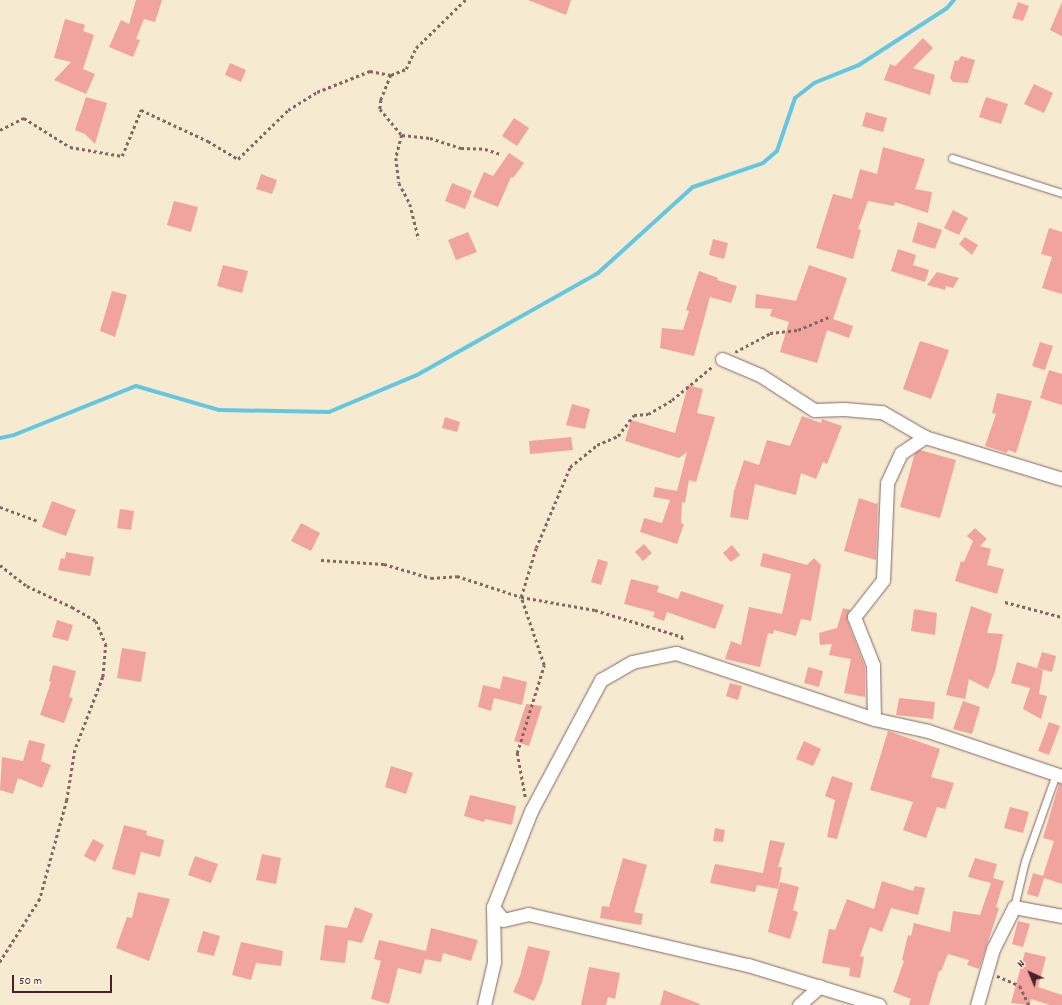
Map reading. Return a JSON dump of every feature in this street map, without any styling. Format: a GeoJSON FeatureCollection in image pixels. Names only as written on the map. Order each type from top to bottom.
{"type":"FeatureCollection","features":[{"type":"Feature","properties":{"kind":"street"},"geometry":{"type":"LineString","coordinates":[[722,359],[760,376],[814,410],[844,409],[882,412],[925,438],[1062,479]]}},
{"type":"Feature","properties":{"kind":"street"},"geometry":{"type":"LineString","coordinates":[[874,719],[874,665],[854,617],[883,580],[887,483],[901,453],[925,438]]}},
{"type":"Feature","properties":{"kind":"street"},"geometry":{"type":"LineString","coordinates":[[484,1005],[494,962],[493,907],[531,811],[601,680],[632,662],[676,653],[874,719],[928,731],[1059,775]]}},
{"type":"Feature","properties":{"kind":"street"},"geometry":{"type":"LineString","coordinates":[[493,907],[503,920],[528,914],[748,965],[879,1005]]}},
{"type":"Feature","properties":{"kind":"street"},"geometry":{"type":"LineString","coordinates":[[977,1005],[993,949],[1014,907],[1062,916]]}},
{"type":"Feature","properties":{"kind":"street"},"geometry":{"type":"LineString","coordinates":[[799,1005],[820,986]]}},
{"type":"Feature","properties":{"kind":"lane"},"geometry":{"type":"LineString","coordinates":[[952,158],[1062,193]]}},
{"type":"Feature","properties":{"kind":"lane"},"geometry":{"type":"LineString","coordinates":[[1014,907],[1025,861],[1059,775]]}},
{"type":"Feature","properties":{"kind":"path"},"geometry":{"type":"LineString","coordinates":[[0,130],[24,118],[70,147],[122,156],[141,110],[208,141],[238,159],[288,110],[317,92],[370,71],[391,75],[406,70],[416,48],[466,0]]}},
{"type":"Feature","properties":{"kind":"path"},"geometry":{"type":"LineString","coordinates":[[391,75],[381,100],[380,109],[402,135],[430,138],[461,148],[485,149],[500,154]]}},
{"type":"Feature","properties":{"kind":"path"},"geometry":{"type":"LineString","coordinates":[[402,135],[396,158],[399,183],[410,204],[419,239]]}},
{"type":"Feature","properties":{"kind":"path"},"geometry":{"type":"LineString","coordinates":[[531,811],[523,791],[517,753],[544,665],[521,597],[536,548],[570,467],[597,445],[618,436],[634,414],[648,414],[672,400],[722,359],[770,333],[798,330],[828,317]]}},
{"type":"Feature","properties":{"kind":"path"},"geometry":{"type":"LineString","coordinates":[[0,507],[38,521]]}},
{"type":"Feature","properties":{"kind":"path"},"geometry":{"type":"LineString","coordinates":[[321,560],[384,564],[431,578],[457,576],[521,597],[595,610],[683,637],[676,653]]}},
{"type":"Feature","properties":{"kind":"path"},"geometry":{"type":"LineString","coordinates":[[0,565],[27,586],[72,606],[96,621],[106,644],[103,677],[75,750],[67,800],[40,899],[0,962]]}},
{"type":"Feature","properties":{"kind":"path"},"geometry":{"type":"LineString","coordinates":[[1005,602],[1062,617]]}},
{"type":"Feature","properties":{"kind":"path"},"geometry":{"type":"LineString","coordinates":[[987,972],[1020,986],[1029,1005]]}},
{"type":"Feature","properties":{"kind":"building"},"geometry":{"type":"Polygon","coordinates":[[[136,0],[162,0],[155,22],[144,19],[136,39],[140,40],[133,57],[109,47],[121,20],[129,24],[136,0]]]}},
{"type":"Feature","properties":{"kind":"building"},"geometry":{"type":"Polygon","coordinates":[[[528,0],[571,0],[566,15],[528,0]]]}},
{"type":"Feature","properties":{"kind":"building"},"geometry":{"type":"Polygon","coordinates":[[[1018,2],[1029,6],[1023,21],[1012,18],[1018,2]]]}},
{"type":"Feature","properties":{"kind":"building"},"geometry":{"type":"Polygon","coordinates":[[[1062,2],[1062,36],[1050,30],[1062,2]]]}},
{"type":"Feature","properties":{"kind":"building"},"geometry":{"type":"Polygon","coordinates":[[[65,19],[85,25],[83,31],[94,35],[83,69],[95,74],[86,94],[54,80],[71,62],[54,58],[65,19]]]}},
{"type":"Feature","properties":{"kind":"building"},"geometry":{"type":"Polygon","coordinates":[[[923,38],[933,48],[913,68],[935,75],[930,95],[884,80],[890,64],[895,66],[923,38]]]}},
{"type":"Feature","properties":{"kind":"building"},"geometry":{"type":"Polygon","coordinates":[[[961,56],[975,60],[968,83],[953,82],[950,78],[955,60],[958,61],[961,56]]]}},
{"type":"Feature","properties":{"kind":"building"},"geometry":{"type":"Polygon","coordinates":[[[230,63],[246,70],[241,82],[225,75],[230,63]]]}},
{"type":"Feature","properties":{"kind":"building"},"geometry":{"type":"Polygon","coordinates":[[[1034,84],[1053,93],[1044,113],[1024,104],[1034,84]]]}},
{"type":"Feature","properties":{"kind":"building"},"geometry":{"type":"Polygon","coordinates":[[[86,97],[107,103],[95,144],[85,134],[75,130],[86,97]]]}},
{"type":"Feature","properties":{"kind":"building"},"geometry":{"type":"Polygon","coordinates":[[[986,97],[1008,104],[1001,124],[979,117],[986,97]]]}},
{"type":"Feature","properties":{"kind":"building"},"geometry":{"type":"Polygon","coordinates":[[[866,112],[887,118],[883,132],[862,126],[866,112]]]}},
{"type":"Feature","properties":{"kind":"building"},"geometry":{"type":"Polygon","coordinates":[[[514,118],[529,128],[517,146],[502,136],[514,118]]]}},
{"type":"Feature","properties":{"kind":"building"},"geometry":{"type":"Polygon","coordinates":[[[883,147],[925,159],[915,189],[932,192],[928,213],[895,202],[894,206],[868,201],[858,229],[861,230],[853,259],[816,248],[833,194],[852,199],[860,169],[877,174],[883,147]]]}},
{"type":"Feature","properties":{"kind":"building"},"geometry":{"type":"Polygon","coordinates":[[[509,153],[524,163],[513,178],[511,177],[498,207],[473,197],[484,172],[493,176],[509,153]]]}},
{"type":"Feature","properties":{"kind":"building"},"geometry":{"type":"Polygon","coordinates":[[[261,174],[277,180],[272,194],[256,189],[261,174]]]}},
{"type":"Feature","properties":{"kind":"building"},"geometry":{"type":"Polygon","coordinates":[[[452,183],[472,191],[465,209],[445,201],[452,183]]]}},
{"type":"Feature","properties":{"kind":"building"},"geometry":{"type":"Polygon","coordinates":[[[174,201],[198,207],[191,232],[167,225],[174,201]]]}},
{"type":"Feature","properties":{"kind":"building"},"geometry":{"type":"Polygon","coordinates":[[[953,210],[968,218],[959,235],[944,228],[953,210]]]}},
{"type":"Feature","properties":{"kind":"building"},"geometry":{"type":"Polygon","coordinates":[[[918,222],[942,230],[935,249],[912,242],[918,222]]]}},
{"type":"Feature","properties":{"kind":"building"},"geometry":{"type":"Polygon","coordinates":[[[1049,228],[1062,232],[1062,294],[1042,288],[1052,257],[1041,254],[1049,228]]]}},
{"type":"Feature","properties":{"kind":"building"},"geometry":{"type":"Polygon","coordinates":[[[468,232],[477,252],[456,260],[448,240],[468,232]]]}},
{"type":"Feature","properties":{"kind":"building"},"geometry":{"type":"Polygon","coordinates":[[[965,237],[978,245],[972,255],[959,244],[965,237]]]}},
{"type":"Feature","properties":{"kind":"building"},"geometry":{"type":"Polygon","coordinates":[[[713,239],[728,243],[724,259],[709,255],[713,239]]]}},
{"type":"Feature","properties":{"kind":"building"},"geometry":{"type":"Polygon","coordinates":[[[898,249],[916,255],[913,265],[929,270],[925,282],[891,271],[898,249]]]}},
{"type":"Feature","properties":{"kind":"building"},"geometry":{"type":"Polygon","coordinates":[[[223,265],[248,271],[242,293],[217,286],[223,265]]]}},
{"type":"Feature","properties":{"kind":"building"},"geometry":{"type":"Polygon","coordinates":[[[809,265],[847,278],[833,319],[853,326],[849,338],[827,330],[817,363],[780,352],[789,322],[770,316],[772,309],[755,308],[756,294],[796,301],[809,265]]]}},
{"type":"Feature","properties":{"kind":"building"},"geometry":{"type":"Polygon","coordinates":[[[699,271],[718,278],[717,280],[737,286],[731,303],[710,297],[694,356],[660,348],[662,328],[683,330],[689,311],[686,310],[699,271]]]}},
{"type":"Feature","properties":{"kind":"building"},"geometry":{"type":"Polygon","coordinates":[[[937,272],[959,278],[953,288],[946,286],[945,290],[927,285],[937,272]]]}},
{"type":"Feature","properties":{"kind":"building"},"geometry":{"type":"Polygon","coordinates":[[[112,291],[127,295],[115,337],[100,331],[112,291]]]}},
{"type":"Feature","properties":{"kind":"building"},"geometry":{"type":"Polygon","coordinates":[[[920,341],[949,350],[931,399],[903,389],[920,341]]]}},
{"type":"Feature","properties":{"kind":"building"},"geometry":{"type":"Polygon","coordinates":[[[1040,342],[1053,346],[1045,370],[1032,366],[1040,342]]]}},
{"type":"Feature","properties":{"kind":"building"},"geometry":{"type":"Polygon","coordinates":[[[1049,370],[1062,374],[1062,405],[1040,398],[1049,370]]]}},
{"type":"Feature","properties":{"kind":"building"},"geometry":{"type":"Polygon","coordinates":[[[688,385],[703,389],[697,413],[715,417],[696,482],[689,480],[685,503],[682,502],[681,523],[684,524],[677,544],[640,532],[644,518],[662,523],[670,500],[653,497],[655,487],[677,491],[687,452],[679,458],[625,441],[631,420],[675,433],[688,385]]]}},
{"type":"Feature","properties":{"kind":"building"},"geometry":{"type":"Polygon","coordinates":[[[997,393],[1032,401],[1016,453],[1008,450],[1007,453],[985,446],[996,414],[992,413],[997,393]]]}},
{"type":"Feature","properties":{"kind":"building"},"geometry":{"type":"Polygon","coordinates":[[[572,404],[590,409],[585,429],[566,425],[572,404]]]}},
{"type":"Feature","properties":{"kind":"building"},"geometry":{"type":"Polygon","coordinates":[[[802,416],[821,423],[822,419],[842,426],[827,464],[823,462],[816,479],[801,473],[796,495],[755,484],[748,520],[730,517],[734,491],[744,460],[759,465],[767,440],[790,446],[802,416]]]}},
{"type":"Feature","properties":{"kind":"building"},"geometry":{"type":"Polygon","coordinates":[[[445,417],[460,422],[457,432],[442,428],[445,417]]]}},
{"type":"Feature","properties":{"kind":"building"},"geometry":{"type":"Polygon","coordinates":[[[571,437],[573,450],[530,454],[529,441],[571,437]]]}},
{"type":"Feature","properties":{"kind":"building"},"geometry":{"type":"Polygon","coordinates":[[[920,450],[956,460],[940,518],[900,507],[915,453],[920,450]]]}},
{"type":"Feature","properties":{"kind":"building"},"geometry":{"type":"Polygon","coordinates":[[[859,498],[877,504],[878,501],[876,560],[844,551],[859,498]]]}},
{"type":"Feature","properties":{"kind":"building"},"geometry":{"type":"Polygon","coordinates":[[[52,501],[76,510],[66,536],[42,527],[52,501]]]}},
{"type":"Feature","properties":{"kind":"building"},"geometry":{"type":"Polygon","coordinates":[[[120,509],[134,511],[131,530],[117,528],[120,509]]]}},
{"type":"Feature","properties":{"kind":"building"},"geometry":{"type":"Polygon","coordinates":[[[301,523],[320,533],[311,551],[291,541],[301,523]]]}},
{"type":"Feature","properties":{"kind":"building"},"geometry":{"type":"Polygon","coordinates":[[[975,528],[987,539],[980,546],[991,549],[987,565],[1004,569],[997,594],[955,581],[961,561],[964,562],[973,541],[967,536],[975,528]]]}},
{"type":"Feature","properties":{"kind":"building"},"geometry":{"type":"Polygon","coordinates":[[[644,544],[652,553],[643,561],[635,552],[644,544]]]}},
{"type":"Feature","properties":{"kind":"building"},"geometry":{"type":"Polygon","coordinates":[[[732,545],[740,555],[731,562],[723,553],[732,545]]]}},
{"type":"Feature","properties":{"kind":"building"},"geometry":{"type":"Polygon","coordinates":[[[66,552],[94,557],[90,576],[58,570],[61,558],[65,559],[66,552]]]}},
{"type":"Feature","properties":{"kind":"building"},"geometry":{"type":"Polygon","coordinates":[[[763,553],[807,565],[814,558],[821,565],[811,621],[801,619],[796,636],[774,630],[773,634],[768,633],[760,667],[725,659],[731,641],[741,645],[749,607],[782,614],[791,574],[760,566],[763,553]]]}},
{"type":"Feature","properties":{"kind":"building"},"geometry":{"type":"Polygon","coordinates":[[[598,559],[608,562],[601,585],[591,582],[598,559]]]}},
{"type":"Feature","properties":{"kind":"building"},"geometry":{"type":"Polygon","coordinates":[[[631,579],[659,586],[657,592],[678,599],[681,591],[724,605],[715,629],[667,612],[664,621],[653,617],[655,612],[624,604],[631,579]]]}},
{"type":"Feature","properties":{"kind":"building"},"geometry":{"type":"Polygon","coordinates":[[[971,606],[992,614],[987,633],[1003,634],[995,672],[988,689],[969,679],[965,699],[946,695],[971,606]]]}},
{"type":"Feature","properties":{"kind":"building"},"geometry":{"type":"Polygon","coordinates":[[[843,608],[850,610],[847,620],[865,667],[865,697],[844,693],[851,659],[829,655],[832,644],[820,645],[819,633],[837,628],[843,608]]]}},
{"type":"Feature","properties":{"kind":"building"},"geometry":{"type":"Polygon","coordinates":[[[914,609],[937,613],[935,635],[911,631],[914,609]]]}},
{"type":"Feature","properties":{"kind":"building"},"geometry":{"type":"Polygon","coordinates":[[[57,620],[73,625],[68,641],[52,637],[57,620]]]}},
{"type":"Feature","properties":{"kind":"building"},"geometry":{"type":"Polygon","coordinates":[[[122,648],[146,652],[141,682],[117,678],[122,648]]]}},
{"type":"Feature","properties":{"kind":"building"},"geometry":{"type":"Polygon","coordinates":[[[1042,652],[1056,656],[1052,672],[1037,668],[1042,652]]]}},
{"type":"Feature","properties":{"kind":"building"},"geometry":{"type":"Polygon","coordinates":[[[1017,662],[1043,670],[1039,694],[1047,696],[1041,719],[1023,709],[1030,688],[1011,683],[1017,662]]]}},
{"type":"Feature","properties":{"kind":"building"},"geometry":{"type":"Polygon","coordinates":[[[53,665],[76,671],[69,697],[73,698],[64,723],[40,715],[51,682],[49,681],[53,665]]]}},
{"type":"Feature","properties":{"kind":"building"},"geometry":{"type":"Polygon","coordinates":[[[808,667],[823,671],[819,687],[804,683],[808,667]]]}},
{"type":"Feature","properties":{"kind":"building"},"geometry":{"type":"Polygon","coordinates":[[[503,676],[527,682],[522,705],[494,698],[491,711],[478,707],[483,685],[500,689],[503,676]]]}},
{"type":"Feature","properties":{"kind":"building"},"geometry":{"type":"Polygon","coordinates":[[[730,683],[742,686],[738,700],[726,696],[730,683]]]}},
{"type":"Feature","properties":{"kind":"building"},"geometry":{"type":"Polygon","coordinates":[[[899,698],[935,702],[933,719],[896,715],[899,698]]]}},
{"type":"Feature","properties":{"kind":"building"},"geometry":{"type":"Polygon","coordinates":[[[963,701],[980,707],[972,734],[953,729],[963,701]]]}},
{"type":"Feature","properties":{"kind":"building"},"geometry":{"type":"Polygon","coordinates":[[[526,704],[542,706],[529,746],[514,741],[526,704]]]}},
{"type":"Feature","properties":{"kind":"building"},"geometry":{"type":"Polygon","coordinates":[[[1049,722],[1060,726],[1049,755],[1038,751],[1049,722]]]}},
{"type":"Feature","properties":{"kind":"building"},"geometry":{"type":"Polygon","coordinates":[[[888,731],[940,749],[931,777],[954,783],[945,809],[937,807],[926,838],[903,830],[913,802],[870,790],[888,731]]]}},
{"type":"Feature","properties":{"kind":"building"},"geometry":{"type":"Polygon","coordinates":[[[29,740],[45,744],[41,761],[51,765],[42,788],[18,778],[13,794],[0,790],[2,757],[23,761],[29,740]]]}},
{"type":"Feature","properties":{"kind":"building"},"geometry":{"type":"Polygon","coordinates":[[[804,741],[821,749],[813,766],[796,759],[804,741]]]}},
{"type":"Feature","properties":{"kind":"building"},"geometry":{"type":"Polygon","coordinates":[[[391,766],[413,773],[406,794],[385,787],[391,766]]]}},
{"type":"Feature","properties":{"kind":"building"},"geometry":{"type":"Polygon","coordinates":[[[832,776],[853,783],[837,839],[827,837],[835,800],[825,796],[832,776]]]}},
{"type":"Feature","properties":{"kind":"building"},"geometry":{"type":"Polygon","coordinates":[[[1059,784],[1062,784],[1062,884],[1044,878],[1038,897],[1027,894],[1033,873],[1043,876],[1054,841],[1043,838],[1059,784]]]}},
{"type":"Feature","properties":{"kind":"building"},"geometry":{"type":"Polygon","coordinates":[[[470,795],[516,806],[512,825],[485,819],[484,822],[464,816],[470,795]]]}},
{"type":"Feature","properties":{"kind":"building"},"geometry":{"type":"Polygon","coordinates":[[[1010,807],[1029,812],[1023,833],[1004,828],[1010,807]]]}},
{"type":"Feature","properties":{"kind":"building"},"geometry":{"type":"Polygon","coordinates":[[[124,825],[147,831],[146,835],[164,840],[160,857],[141,852],[135,875],[112,869],[124,825]]]}},
{"type":"Feature","properties":{"kind":"building"},"geometry":{"type":"Polygon","coordinates":[[[715,828],[725,830],[723,842],[713,841],[715,828]]]}},
{"type":"Feature","properties":{"kind":"building"},"geometry":{"type":"Polygon","coordinates":[[[93,839],[104,845],[95,862],[84,856],[93,839]]]}},
{"type":"Feature","properties":{"kind":"building"},"geometry":{"type":"Polygon","coordinates":[[[770,840],[785,843],[778,867],[782,867],[778,889],[757,885],[755,892],[710,883],[715,864],[763,873],[770,840]]]}},
{"type":"Feature","properties":{"kind":"building"},"geometry":{"type":"Polygon","coordinates":[[[262,854],[281,858],[276,884],[256,880],[262,854]]]}},
{"type":"Feature","properties":{"kind":"building"},"geometry":{"type":"Polygon","coordinates":[[[195,856],[218,864],[211,883],[188,875],[195,856]]]}},
{"type":"Feature","properties":{"kind":"building"},"geometry":{"type":"Polygon","coordinates":[[[623,858],[647,865],[634,912],[643,914],[641,925],[600,918],[602,906],[609,907],[623,858]]]}},
{"type":"Feature","properties":{"kind":"building"},"geometry":{"type":"Polygon","coordinates":[[[975,858],[997,864],[993,878],[1004,881],[996,907],[999,908],[979,969],[967,965],[969,960],[948,954],[941,971],[939,971],[929,1005],[909,1005],[911,999],[893,992],[904,961],[902,960],[908,935],[911,936],[914,923],[950,932],[953,911],[980,915],[991,883],[968,877],[975,858]]]}},
{"type":"Feature","properties":{"kind":"building"},"geometry":{"type":"Polygon","coordinates":[[[882,881],[913,891],[915,886],[925,888],[918,915],[891,908],[882,932],[870,927],[860,956],[864,957],[860,978],[849,976],[850,968],[822,963],[829,929],[835,930],[847,899],[874,909],[882,881]]]}},
{"type":"Feature","properties":{"kind":"building"},"geometry":{"type":"Polygon","coordinates":[[[780,882],[799,887],[793,910],[798,912],[790,939],[768,932],[780,882]]]}},
{"type":"Feature","properties":{"kind":"building"},"geometry":{"type":"Polygon","coordinates":[[[138,892],[170,899],[149,961],[116,948],[127,917],[132,918],[138,892]]]}},
{"type":"Feature","properties":{"kind":"building"},"geometry":{"type":"Polygon","coordinates":[[[355,907],[373,914],[362,943],[348,940],[345,963],[320,960],[325,925],[347,928],[355,907]]]}},
{"type":"Feature","properties":{"kind":"building"},"geometry":{"type":"Polygon","coordinates":[[[1018,921],[1030,924],[1023,947],[1012,944],[1018,921]]]}},
{"type":"Feature","properties":{"kind":"building"},"geometry":{"type":"Polygon","coordinates":[[[431,928],[478,940],[471,961],[443,953],[441,962],[425,959],[421,974],[398,968],[389,1004],[371,999],[381,961],[374,959],[379,940],[426,951],[431,928]]]}},
{"type":"Feature","properties":{"kind":"building"},"geometry":{"type":"Polygon","coordinates":[[[203,931],[220,936],[214,956],[197,952],[203,931]]]}},
{"type":"Feature","properties":{"kind":"building"},"geometry":{"type":"Polygon","coordinates":[[[241,942],[283,951],[281,966],[256,963],[251,980],[232,975],[241,942]]]}},
{"type":"Feature","properties":{"kind":"building"},"geometry":{"type":"Polygon","coordinates":[[[528,946],[550,951],[542,982],[534,1001],[513,992],[520,976],[528,946]]]}},
{"type":"Feature","properties":{"kind":"building"},"geometry":{"type":"Polygon","coordinates":[[[1025,952],[1046,957],[1038,987],[1062,995],[1062,1005],[1050,1005],[1031,999],[1030,1005],[1011,1003],[1025,952]]]}},
{"type":"Feature","properties":{"kind":"building"},"geometry":{"type":"Polygon","coordinates":[[[589,967],[620,973],[615,999],[608,997],[606,1005],[581,1005],[589,967]]]}},
{"type":"Feature","properties":{"kind":"building"},"geometry":{"type":"Polygon","coordinates":[[[664,990],[700,1004],[700,1005],[660,1005],[664,990]]]}},
{"type":"Feature","properties":{"kind":"waterway"},"geometry":{"type":"LineString","coordinates":[[0,438],[14,435],[136,386],[219,410],[329,412],[417,375],[598,273],[693,187],[763,163],[777,151],[795,98],[814,83],[859,65],[947,8],[954,0]]}}]}
